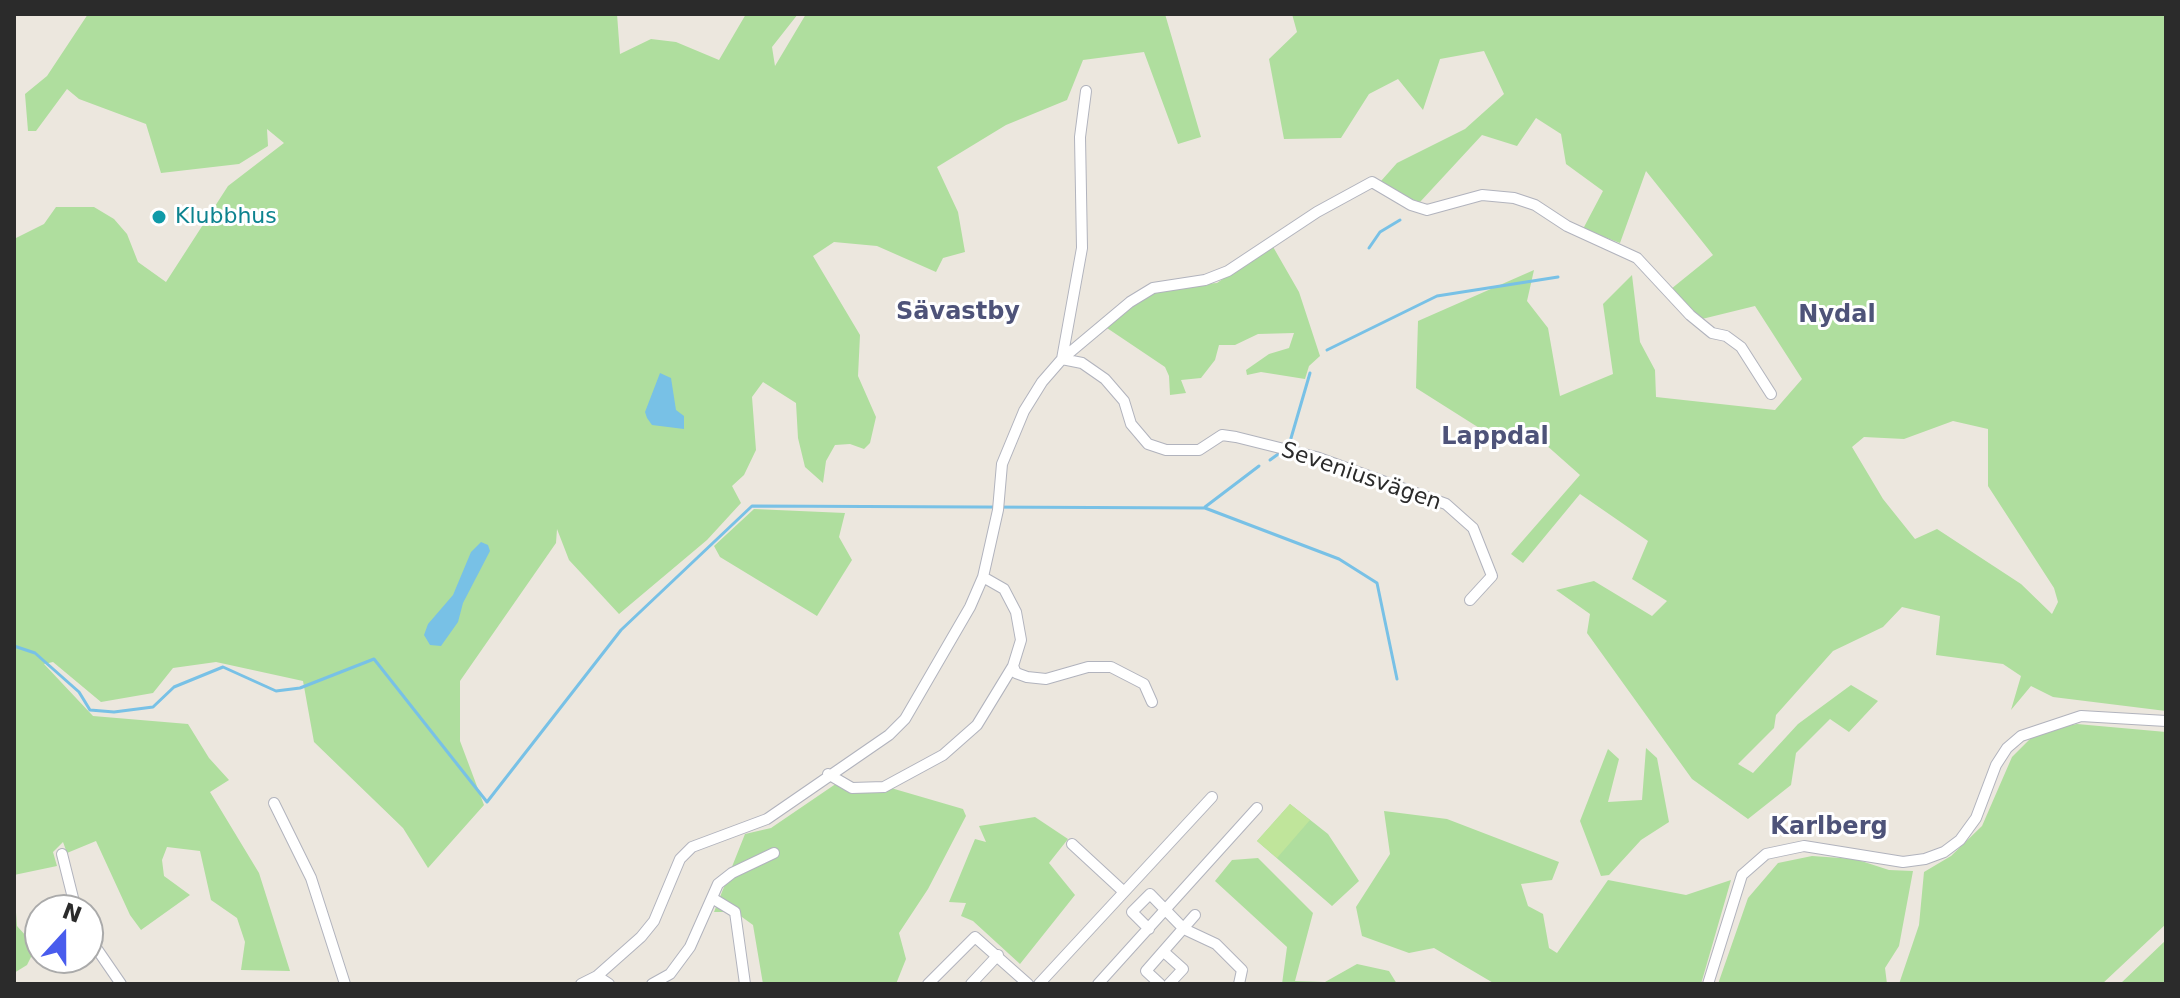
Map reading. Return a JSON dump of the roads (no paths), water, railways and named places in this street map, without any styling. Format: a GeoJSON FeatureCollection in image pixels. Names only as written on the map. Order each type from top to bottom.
{"type":"FeatureCollection","features":[{"type":"Feature","properties":{"kind":"street"},"geometry":{"type":"LineString","coordinates":[[1062,359],[1082,248],[1080,137],[1086,91]]}},
{"type":"Feature","properties":{"kind":"street"},"geometry":{"type":"LineString","coordinates":[[581,984],[597,976],[629,949],[654,921],[680,859],[692,847],[767,819],[828,774],[889,735],[905,719],[970,607],[983,577],[998,510],[1002,464],[1022,416],[1042,382],[1062,359],[1130,302],[1153,288],[1205,280],[1228,271],[1317,212],[1372,182],[1411,205],[1427,210],[1482,195],[1514,198],[1535,205],[1603,243],[1623,248],[1637,258],[1690,315],[1712,333],[1726,336],[1741,347],[1771,394]]}},
{"type":"Feature","properties":{"kind":"street","name":"Seveniusvägen"},"geometry":{"type":"LineString","coordinates":[[1062,359],[1082,363],[1105,379],[1124,401],[1131,424],[1148,444],[1166,450],[1199,450],[1222,435],[1236,437],[1316,457],[1446,504],[1473,528],[1492,576],[1470,600]]}},
{"type":"Feature","properties":{"kind":"street"},"geometry":{"type":"LineString","coordinates":[[828,774],[844,785],[863,791],[884,787],[916,772],[959,744],[977,725],[1013,666],[1021,640],[1016,612],[1004,589],[983,577]]}},
{"type":"Feature","properties":{"kind":"street"},"geometry":{"type":"LineString","coordinates":[[1013,666],[1016,673],[1046,679],[1088,667],[1111,667],[1144,684],[1152,702]]}},
{"type":"Feature","properties":{"kind":"street"},"geometry":{"type":"LineString","coordinates":[[1708,984],[1742,875],[1766,854],[1804,846],[1903,862],[1925,859],[1944,852],[1960,840],[1976,818],[1996,765],[2007,748],[2021,736],[2081,716],[2166,721]]}},
{"type":"Feature","properties":{"kind":"street"},"geometry":{"type":"LineString","coordinates":[[1039,984],[1212,797]]}},
{"type":"Feature","properties":{"kind":"street"},"geometry":{"type":"LineString","coordinates":[[274,803],[311,878],[345,984]]}},
{"type":"Feature","properties":{"kind":"street"},"geometry":{"type":"LineString","coordinates":[[1098,984],[1257,808]]}},
{"type":"Feature","properties":{"kind":"street"},"geometry":{"type":"LineString","coordinates":[[1072,844],[1149,929]]}},
{"type":"Feature","properties":{"kind":"street"},"geometry":{"type":"LineString","coordinates":[[652,984],[670,974],[682,959],[718,884],[732,873],[774,853]]}},
{"type":"Feature","properties":{"kind":"street"},"geometry":{"type":"LineString","coordinates":[[62,854],[72,894]]}},
{"type":"Feature","properties":{"kind":"street"},"geometry":{"type":"LineString","coordinates":[[1135,880],[1184,929],[1216,944],[1242,970],[1239,984]]}},
{"type":"Feature","properties":{"kind":"street"},"geometry":{"type":"LineString","coordinates":[[1133,913],[1150,894]]}},
{"type":"Feature","properties":{"kind":"street"},"geometry":{"type":"LineString","coordinates":[[712,898],[735,912],[745,984]]}},
{"type":"Feature","properties":{"kind":"street"},"geometry":{"type":"LineString","coordinates":[[1164,952],[1183,969],[1161,984],[1146,971],[1195,915]]}},
{"type":"Feature","properties":{"kind":"street"},"geometry":{"type":"LineString","coordinates":[[928,984],[975,937],[1028,984]]}},
{"type":"Feature","properties":{"kind":"street"},"geometry":{"type":"LineString","coordinates":[[971,984],[998,955]]}},
{"type":"Feature","properties":{"kind":"street"},"geometry":{"type":"LineString","coordinates":[[104,959],[121,984]]}},
{"type":"Feature","properties":{"kind":"street"},"geometry":{"type":"LineString","coordinates":[[597,976],[609,984]]}},
{"type":"Feature","properties":{"kind":"water"},"geometry":{"type":"Polygon","coordinates":[[[660,373],[671,378],[676,410],[684,416],[684,429],[652,425],[647,418],[645,412],[660,373]]]}},
{"type":"Feature","properties":{"kind":"water"},"geometry":{"type":"Polygon","coordinates":[[[481,542],[488,545],[490,551],[463,603],[458,622],[441,646],[430,645],[424,635],[428,624],[453,595],[471,552],[481,542]]]}},
{"type":"Feature","properties":{"kind":"waterway"},"geometry":{"type":"LineString","coordinates":[[1369,248],[1380,232],[1400,220]]}},
{"type":"Feature","properties":{"kind":"waterway"},"geometry":{"type":"LineString","coordinates":[[1327,350],[1437,296],[1558,277]]}},
{"type":"Feature","properties":{"kind":"waterway"},"geometry":{"type":"LineString","coordinates":[[1289,445],[1310,373]]}},
{"type":"Feature","properties":{"kind":"waterway"},"geometry":{"type":"LineString","coordinates":[[1270,460],[1281,452]]}},
{"type":"Feature","properties":{"kind":"waterway"},"geometry":{"type":"LineString","coordinates":[[1205,507],[1259,466]]}},
{"type":"Feature","properties":{"kind":"waterway"},"geometry":{"type":"LineString","coordinates":[[14,646],[35,653],[79,692],[90,710],[114,712],[153,707],[174,687],[223,667],[276,691],[300,688],[374,659],[487,802],[621,630],[752,506],[1205,508],[1339,559],[1377,583],[1397,679]]}},
{"type":"Feature","properties":{"kind":"place","name":"Klubbhus"},"geometry":{"type":"Point","coordinates":[159,217]}},
{"type":"Feature","properties":{"kind":"district","name":"Sävastby"},"geometry":{"type":"Point","coordinates":[958,313]}},
{"type":"Feature","properties":{"kind":"district","name":"Nydal"},"geometry":{"type":"Point","coordinates":[1837,316]}},
{"type":"Feature","properties":{"kind":"district","name":"Lappdal"},"geometry":{"type":"Point","coordinates":[1495,438]}},
{"type":"Feature","properties":{"kind":"district","name":"Karlberg"},"geometry":{"type":"Point","coordinates":[1829,828]}}]}
